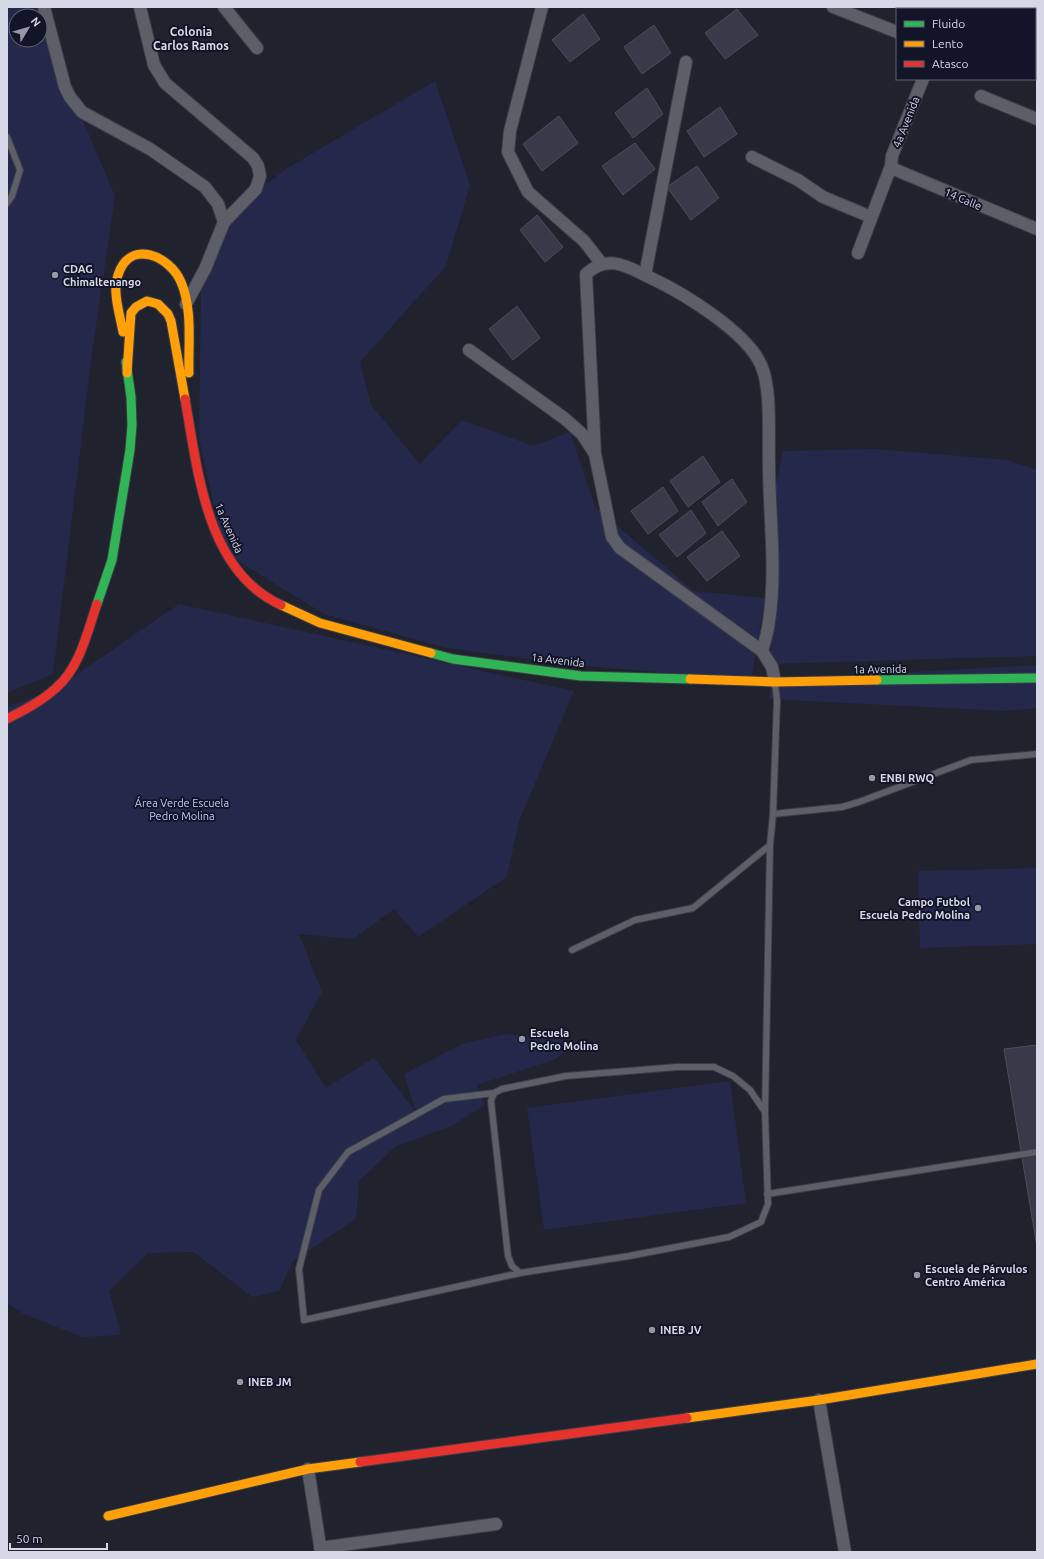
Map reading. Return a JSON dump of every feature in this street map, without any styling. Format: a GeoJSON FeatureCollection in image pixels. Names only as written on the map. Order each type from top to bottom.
{"type":"FeatureCollection","features":[{"type":"Feature","properties":{"kind":"main road","name":"1a Avenida"},"geometry":{"type":"LineString","coordinates":[[7,719],[32,706],[57,688],[71,671],[80,655],[112,560],[130,450],[132,411],[117,275],[124,263],[135,255],[146,253],[160,257],[171,266],[181,282],[186,304],[192,440]]}},
{"type":"Feature","properties":{"kind":"main road","name":"1a Avenida"},"geometry":{"type":"LineString","coordinates":[[127,373],[131,313],[135,307],[141,303],[149,301],[158,304],[168,312],[172,321],[192,440],[206,505],[225,553],[236,569],[255,590],[272,600],[320,623],[453,659],[566,674],[776,682],[1037,678]]}},
{"type":"Feature","properties":{"kind":"main road"},"geometry":{"type":"LineString","coordinates":[[108,1516],[308,1469],[819,1400],[993,1370],[1037,1364]]}},
{"type":"Feature","properties":{"kind":"street"},"geometry":{"type":"LineString","coordinates":[[44,7],[65,87],[70,97],[82,112],[150,149],[205,187],[218,204],[224,222]]}},
{"type":"Feature","properties":{"kind":"street"},"geometry":{"type":"LineString","coordinates":[[140,7],[154,65],[165,83],[247,153],[258,166],[260,176],[256,189],[224,222],[205,269],[186,304]]}},
{"type":"Feature","properties":{"kind":"street"},"geometry":{"type":"LineString","coordinates":[[224,7],[257,48]]}},
{"type":"Feature","properties":{"kind":"street"},"geometry":{"type":"LineString","coordinates":[[542,7],[510,131],[508,152],[528,192],[584,241],[602,264]]}},
{"type":"Feature","properties":{"kind":"street"},"geometry":{"type":"LineString","coordinates":[[833,7],[896,32]]}},
{"type":"Feature","properties":{"kind":"street"},"geometry":{"type":"LineString","coordinates":[[645,275],[686,62]]}},
{"type":"Feature","properties":{"kind":"street","name":"4a Avenida"},"geometry":{"type":"LineString","coordinates":[[858,252],[891,166],[892,156],[923,80]]}},
{"type":"Feature","properties":{"kind":"street"},"geometry":{"type":"LineString","coordinates":[[981,96],[1037,119]]}},
{"type":"Feature","properties":{"kind":"street"},"geometry":{"type":"LineString","coordinates":[[752,157],[798,180],[823,197],[871,217]]}},
{"type":"Feature","properties":{"kind":"street","name":"14 Calle"},"geometry":{"type":"LineString","coordinates":[[891,166],[896,170],[1037,229]]}},
{"type":"Feature","properties":{"kind":"street"},"geometry":{"type":"LineString","coordinates":[[762,651],[769,622],[773,560],[768,403],[762,365],[741,338],[676,289],[620,263],[594,266],[586,274],[595,454],[612,537],[620,548],[762,651],[772,667],[776,682]]}},
{"type":"Feature","properties":{"kind":"street"},"geometry":{"type":"LineString","coordinates":[[469,350],[564,418],[582,434],[595,454]]}},
{"type":"Feature","properties":{"kind":"street"},"geometry":{"type":"LineString","coordinates":[[819,1400],[845,1552]]}},
{"type":"Feature","properties":{"kind":"street"},"geometry":{"type":"LineString","coordinates":[[308,1469],[321,1550],[496,1524]]}},
{"type":"Feature","properties":{"kind":"lane"},"geometry":{"type":"LineString","coordinates":[[7,137],[20,170],[12,196],[7,203]]}},
{"type":"Feature","properties":{"kind":"lane"},"geometry":{"type":"LineString","coordinates":[[765,1112],[750,1090],[734,1076],[714,1068],[677,1067],[566,1076],[502,1089],[494,1093],[444,1099],[348,1152],[319,1190],[299,1269],[304,1320],[520,1273],[629,1256],[728,1237],[761,1222],[768,1204],[765,1112],[770,845],[773,814],[777,701],[776,682]]}},
{"type":"Feature","properties":{"kind":"lane"},"geometry":{"type":"LineString","coordinates":[[773,814],[842,807],[971,760],[1037,754]]}},
{"type":"Feature","properties":{"kind":"lane"},"geometry":{"type":"LineString","coordinates":[[572,950],[634,920],[693,908],[770,845]]}},
{"type":"Feature","properties":{"kind":"lane"},"geometry":{"type":"LineString","coordinates":[[494,1093],[491,1101],[508,1256],[512,1266],[520,1273]]}},
{"type":"Feature","properties":{"kind":"lane"},"geometry":{"type":"LineString","coordinates":[[767,1194],[1037,1152]]}},
{"type":"Feature","properties":{"kind":"green space","name":"CDAG Chimaltenango"},"geometry":{"type":"Polygon","coordinates":[[[7,7],[34,7],[8,8],[8,48],[48,48],[48,38],[115,196],[92,353],[53,674],[7,693],[7,7]]]}},
{"type":"Feature","properties":{"kind":"green space"},"geometry":{"type":"Polygon","coordinates":[[[435,81],[470,185],[446,266],[360,362],[371,405],[420,464],[462,420],[533,446],[570,432],[595,507],[694,591],[765,598],[751,680],[575,665],[447,648],[324,614],[225,553],[199,439],[201,289],[217,223],[286,169],[435,81]]]}},
{"type":"Feature","properties":{"kind":"green space"},"geometry":{"type":"Polygon","coordinates":[[[877,449],[1007,460],[1037,470],[1037,656],[770,664],[775,579],[773,500],[783,451],[877,449]]]}},
{"type":"Feature","properties":{"kind":"green space","name":"Área Verde Escuela Pedro Molina"},"geometry":{"type":"Polygon","coordinates":[[[179,604],[574,691],[519,821],[507,877],[418,937],[394,909],[353,939],[299,934],[322,992],[296,1040],[326,1088],[374,1058],[416,1112],[404,1074],[462,1044],[506,1034],[577,1041],[556,1059],[477,1085],[485,1105],[451,1126],[395,1147],[359,1181],[356,1219],[293,1261],[279,1291],[252,1297],[194,1252],[148,1253],[109,1291],[121,1335],[82,1337],[24,1314],[7,1303],[7,707],[57,688],[179,604]]]}},
{"type":"Feature","properties":{"kind":"green space"},"geometry":{"type":"Polygon","coordinates":[[[1037,665],[1037,708],[1006,711],[768,699],[774,680],[1037,665]]]}},
{"type":"Feature","properties":{"kind":"green space","name":"Campo Futbol Escuela Pedro Molina"},"geometry":{"type":"Polygon","coordinates":[[[1037,868],[1037,944],[920,948],[918,871],[1037,868]]]}},
{"type":"Feature","properties":{"kind":"green space"},"geometry":{"type":"Polygon","coordinates":[[[730,1081],[746,1203],[544,1230],[527,1108],[730,1081]]]}},
{"type":"Feature","properties":{"kind":"building"},"geometry":{"type":"Polygon","coordinates":[[[737,9],[758,35],[725,59],[705,33],[737,9]]]}},
{"type":"Feature","properties":{"kind":"building"},"geometry":{"type":"Polygon","coordinates":[[[583,14],[600,39],[570,62],[552,40],[583,14]]]}},
{"type":"Feature","properties":{"kind":"building"},"geometry":{"type":"Polygon","coordinates":[[[654,25],[671,53],[642,74],[624,47],[654,25]]]}},
{"type":"Feature","properties":{"kind":"building"},"geometry":{"type":"Polygon","coordinates":[[[647,88],[663,114],[633,138],[615,113],[647,88]]]}},
{"type":"Feature","properties":{"kind":"building"},"geometry":{"type":"Polygon","coordinates":[[[720,107],[737,134],[704,157],[687,131],[720,107]]]}},
{"type":"Feature","properties":{"kind":"building"},"geometry":{"type":"Polygon","coordinates":[[[559,116],[578,143],[542,171],[523,144],[559,116]]]}},
{"type":"Feature","properties":{"kind":"building"},"geometry":{"type":"Polygon","coordinates":[[[635,143],[655,169],[623,195],[602,166],[635,143]]]}},
{"type":"Feature","properties":{"kind":"building"},"geometry":{"type":"Polygon","coordinates":[[[697,166],[719,198],[691,220],[667,187],[697,166]]]}},
{"type":"Feature","properties":{"kind":"building"},"geometry":{"type":"Polygon","coordinates":[[[537,215],[563,247],[545,262],[520,230],[537,215]]]}},
{"type":"Feature","properties":{"kind":"building"},"geometry":{"type":"Polygon","coordinates":[[[517,306],[540,338],[513,360],[489,329],[517,306]]]}},
{"type":"Feature","properties":{"kind":"building"},"geometry":{"type":"Polygon","coordinates":[[[703,456],[720,482],[688,507],[670,481],[703,456]]]}},
{"type":"Feature","properties":{"kind":"building"},"geometry":{"type":"Polygon","coordinates":[[[732,479],[747,502],[718,526],[702,502],[732,479]]]}},
{"type":"Feature","properties":{"kind":"building"},"geometry":{"type":"Polygon","coordinates":[[[663,487],[678,511],[648,534],[631,511],[663,487]]]}},
{"type":"Feature","properties":{"kind":"building"},"geometry":{"type":"Polygon","coordinates":[[[691,510],[706,533],[677,557],[659,535],[691,510]]]}},
{"type":"Feature","properties":{"kind":"building"},"geometry":{"type":"Polygon","coordinates":[[[722,531],[740,556],[707,581],[687,557],[722,531]]]}},
{"type":"Feature","properties":{"kind":"building"},"geometry":{"type":"Polygon","coordinates":[[[1037,1045],[1037,1247],[1004,1049],[1037,1045]]]}},
{"type":"Feature","properties":{"kind":"traffic: fast"},"geometry":{"type":"LineString","coordinates":[[97,604],[112,560],[130,450],[132,425],[131,397],[126,362]]}},
{"type":"Feature","properties":{"kind":"traffic: fast"},"geometry":{"type":"LineString","coordinates":[[431,653],[453,659],[581,676],[690,679]]}},
{"type":"Feature","properties":{"kind":"traffic: fast"},"geometry":{"type":"LineString","coordinates":[[877,680],[1037,678]]}},
{"type":"Feature","properties":{"kind":"traffic: slow"},"geometry":{"type":"LineString","coordinates":[[123,332],[116,296],[116,281],[118,275],[124,264],[131,257],[140,254],[150,255],[168,265],[176,273],[185,293],[189,315],[189,373]]}},
{"type":"Feature","properties":{"kind":"traffic: slow"},"geometry":{"type":"LineString","coordinates":[[127,373],[131,313],[136,307],[147,301],[158,304],[168,314],[171,321],[185,399]]}},
{"type":"Feature","properties":{"kind":"traffic: slow"},"geometry":{"type":"LineString","coordinates":[[281,605],[320,623],[431,653]]}},
{"type":"Feature","properties":{"kind":"traffic: slow"},"geometry":{"type":"LineString","coordinates":[[690,679],[775,682],[877,680]]}},
{"type":"Feature","properties":{"kind":"traffic: slow"},"geometry":{"type":"LineString","coordinates":[[687,1418],[819,1400],[1037,1364]]}},
{"type":"Feature","properties":{"kind":"traffic: slow"},"geometry":{"type":"LineString","coordinates":[[108,1516],[308,1469],[360,1462]]}},
{"type":"Feature","properties":{"kind":"traffic: jam"},"geometry":{"type":"LineString","coordinates":[[185,399],[201,487],[221,544],[236,569],[256,589],[281,605]]}},
{"type":"Feature","properties":{"kind":"traffic: jam"},"geometry":{"type":"LineString","coordinates":[[7,719],[45,697],[64,680],[82,649],[97,604]]}},
{"type":"Feature","properties":{"kind":"traffic: jam"},"geometry":{"type":"LineString","coordinates":[[360,1462],[687,1418]]}},
{"type":"Feature","properties":{"kind":"place","name":"CDAG Chimaltenango"},"geometry":{"type":"Point","coordinates":[55,275]}},
{"type":"Feature","properties":{"kind":"place","name":"ENBI RWQ"},"geometry":{"type":"Point","coordinates":[872,778]}},
{"type":"Feature","properties":{"kind":"place","name":"Campo Futbol Escuela Pedro Molina"},"geometry":{"type":"Point","coordinates":[978,908]}},
{"type":"Feature","properties":{"kind":"place","name":"Escuela Pedro Molina"},"geometry":{"type":"Point","coordinates":[522,1039]}},
{"type":"Feature","properties":{"kind":"place","name":"Escuela de Párvulos Centro América"},"geometry":{"type":"Point","coordinates":[917,1275]}},
{"type":"Feature","properties":{"kind":"place","name":"INEB JV"},"geometry":{"type":"Point","coordinates":[652,1330]}},
{"type":"Feature","properties":{"kind":"place","name":"INEB JM"},"geometry":{"type":"Point","coordinates":[240,1382]}},
{"type":"Feature","properties":{"kind":"district","name":"Colonia Carlos Ramos"},"geometry":{"type":"Point","coordinates":[191,38]}}]}
